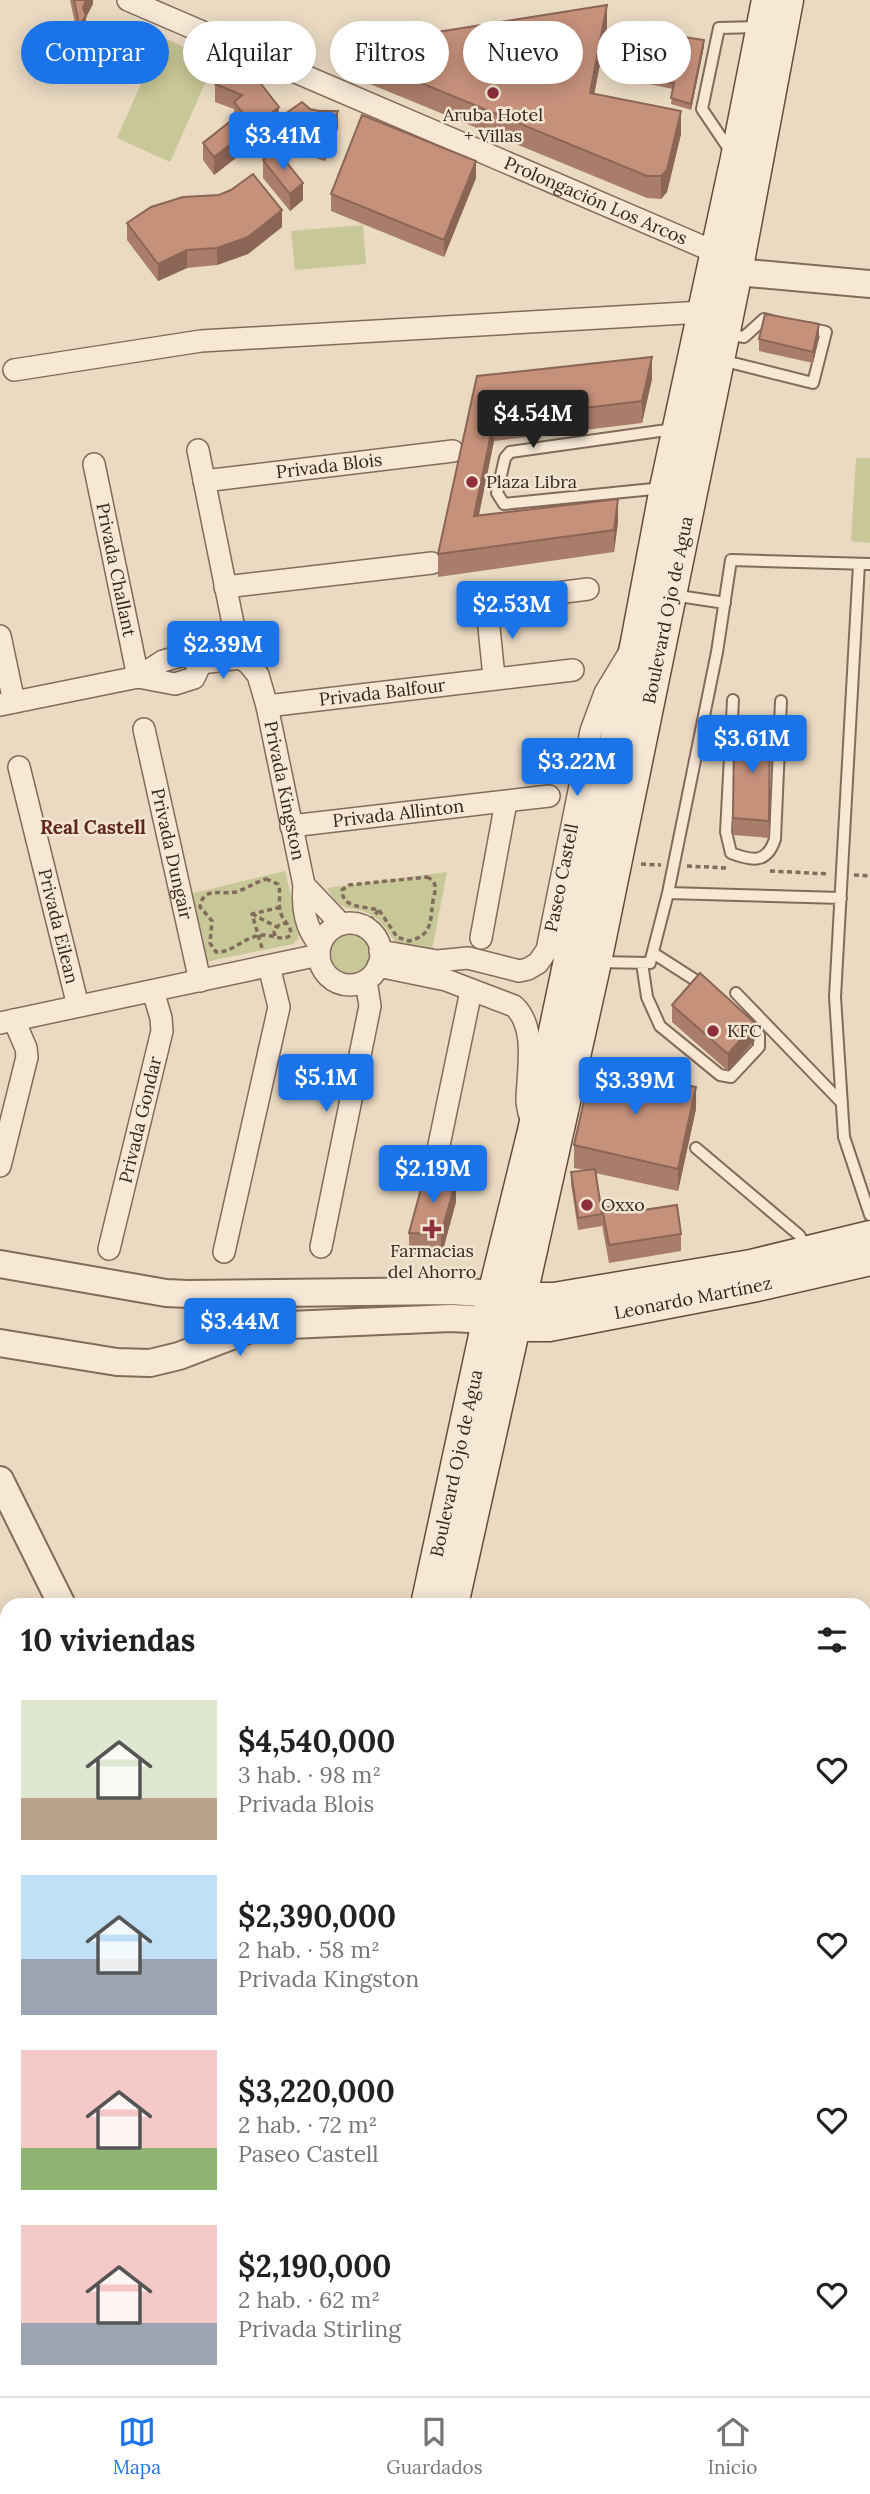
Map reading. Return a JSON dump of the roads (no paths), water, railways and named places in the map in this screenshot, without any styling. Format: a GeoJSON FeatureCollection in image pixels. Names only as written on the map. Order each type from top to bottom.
{"type":"FeatureCollection","features":[{"type":"Feature","properties":{"kind":"main road","name":"Boulevard Ojo de Agua"},"geometry":{"type":"LineString","coordinates":[[454,1598],[533,1131],[636,642],[657,593],[721,347],[736,158],[769,19],[788,0]]}},
{"type":"Feature","properties":{"kind":"main road","name":"Boulevard Ojo de Agua"},"geometry":{"type":"LineString","coordinates":[[428,1598],[596,962],[657,593],[665,488],[703,312],[726,262],[769,19]]}},
{"type":"Feature","properties":{"kind":"main road","name":"Leonardo Martínez"},"geometry":{"type":"LineString","coordinates":[[504,1309],[549,1326],[744,1289],[862,1249]]}},
{"type":"Feature","properties":{"kind":"main road","name":"Leonardo Martínez"},"geometry":{"type":"LineString","coordinates":[[504,1309],[751,1265],[809,1251],[862,1249]]}},
{"type":"Feature","properties":{"kind":"street","name":"Prolongación Los Arcos"},"geometry":{"type":"LineString","coordinates":[[128,0],[726,262]]}},
{"type":"Feature","properties":{"kind":"street"},"geometry":{"type":"LineString","coordinates":[[726,262],[870,284]]}},
{"type":"Feature","properties":{"kind":"street"},"geometry":{"type":"LineString","coordinates":[[14,370],[201,341],[703,312]]}},
{"type":"Feature","properties":{"kind":"street"},"geometry":{"type":"LineString","coordinates":[[0,636],[7,703],[138,677],[175,684],[194,678],[201,663],[240,658],[198,450]]}},
{"type":"Feature","properties":{"kind":"street","name":"Privada Blois"},"geometry":{"type":"LineString","coordinates":[[204,481],[453,451]]}},
{"type":"Feature","properties":{"kind":"street","name":"Privada Challant"},"geometry":{"type":"LineString","coordinates":[[94,464],[138,677]]}},
{"type":"Feature","properties":{"kind":"street"},"geometry":{"type":"LineString","coordinates":[[225,587],[432,563]]}},
{"type":"Feature","properties":{"kind":"street"},"geometry":{"type":"LineString","coordinates":[[494,677],[488,602],[589,589]]}},
{"type":"Feature","properties":{"kind":"street","name":"Paseo Castell"},"geometry":{"type":"LineString","coordinates":[[375,966],[468,958],[519,971],[538,963],[547,950],[591,731],[605,694],[636,642]]}},
{"type":"Feature","properties":{"kind":"street","name":"Privada Kingston"},"geometry":{"type":"LineString","coordinates":[[240,658],[258,675],[267,706],[307,925],[320,950]]}},
{"type":"Feature","properties":{"kind":"street","name":"Privada Balfour"},"geometry":{"type":"LineString","coordinates":[[267,706],[494,677],[573,670]]}},
{"type":"Feature","properties":{"kind":"street","name":"Privada Dungair"},"geometry":{"type":"LineString","coordinates":[[144,729],[200,981]]}},
{"type":"Feature","properties":{"kind":"street","name":"Privada Eilean"},"geometry":{"type":"LineString","coordinates":[[19,767],[78,1006]]}},
{"type":"Feature","properties":{"kind":"street","name":"Privada Allinton"},"geometry":{"type":"LineString","coordinates":[[291,826],[549,796]]}},
{"type":"Feature","properties":{"kind":"street"},"geometry":{"type":"LineString","coordinates":[[481,938],[506,802]]}},
{"type":"Feature","properties":{"kind":"street"},"geometry":{"type":"LineString","coordinates":[[303,893],[341,924]]}},
{"type":"Feature","properties":{"kind":"street"},"geometry":{"type":"LineString","coordinates":[[320,1248],[370,1006],[375,966],[378,941],[364,927],[349,923],[341,924],[325,936],[320,950],[327,975],[335,981],[356,985],[375,966]]}},
{"type":"Feature","properties":{"kind":"street"},"geometry":{"type":"LineString","coordinates":[[0,1167],[26,1057],[26,1048],[7,1021],[269,966],[320,950]]}},
{"type":"Feature","properties":{"kind":"street"},"geometry":{"type":"LineString","coordinates":[[224,1252],[279,1007],[269,966]]}},
{"type":"Feature","properties":{"kind":"street"},"geometry":{"type":"LineString","coordinates":[[375,966],[446,980],[514,1006],[522,1013],[528,1035],[527,1102],[533,1131]]}},
{"type":"Feature","properties":{"kind":"street","name":"Privada Gondar"},"geometry":{"type":"LineString","coordinates":[[109,1250],[162,1031],[153,990]]}},
{"type":"Feature","properties":{"kind":"street"},"geometry":{"type":"LineString","coordinates":[[433,1174],[471,991]]}},
{"type":"Feature","properties":{"kind":"street"},"geometry":{"type":"LineString","coordinates":[[0,1264],[166,1293],[452,1291],[504,1309]]}},
{"type":"Feature","properties":{"kind":"street"},"geometry":{"type":"LineString","coordinates":[[0,1343],[117,1362],[149,1363],[179,1356],[247,1330],[266,1326],[451,1318],[504,1309]]}},
{"type":"Feature","properties":{"kind":"street"},"geometry":{"type":"LineString","coordinates":[[0,1480],[59,1598]]}},
{"type":"Feature","properties":{"kind":"lane"},"geometry":{"type":"LineString","coordinates":[[736,158],[702,109],[719,28],[769,19]]}},
{"type":"Feature","properties":{"kind":"lane"},"geometry":{"type":"LineString","coordinates":[[721,347],[744,337],[764,319],[789,324]]}},
{"type":"Feature","properties":{"kind":"lane"},"geometry":{"type":"LineString","coordinates":[[721,347],[813,383],[826,332],[801,327]]}},
{"type":"Feature","properties":{"kind":"lane"},"geometry":{"type":"LineString","coordinates":[[665,488],[504,504],[497,493],[505,458],[510,452],[677,428]]}},
{"type":"Feature","properties":{"kind":"lane"},"geometry":{"type":"LineString","coordinates":[[596,962],[650,963],[668,892],[725,603],[731,560],[865,564],[835,997],[844,1137],[868,1211],[862,1249]]}},
{"type":"Feature","properties":{"kind":"lane"},"geometry":{"type":"LineString","coordinates":[[657,593],[725,603]]}},
{"type":"Feature","properties":{"kind":"lane"},"geometry":{"type":"LineString","coordinates":[[733,700],[726,832],[731,853],[747,859],[761,858],[772,849],[775,839],[781,701]]}},
{"type":"Feature","properties":{"kind":"lane"},"geometry":{"type":"LineString","coordinates":[[668,892],[841,898]]}},
{"type":"Feature","properties":{"kind":"lane"},"geometry":{"type":"LineString","coordinates":[[653,953],[711,991]]}},
{"type":"Feature","properties":{"kind":"lane"},"geometry":{"type":"LineString","coordinates":[[642,963],[647,996],[660,1026],[720,1074],[731,1077],[760,1047],[759,1035],[740,1017]]}},
{"type":"Feature","properties":{"kind":"lane"},"geometry":{"type":"LineString","coordinates":[[736,993],[842,1103]]}},
{"type":"Feature","properties":{"kind":"lane"},"geometry":{"type":"LineString","coordinates":[[696,1148],[799,1235],[809,1251]]}},
{"type":"Feature","properties":{"kind":"place","name":"Aruba Hotel + Villas"},"geometry":{"type":"Point","coordinates":[493,93]}},
{"type":"Feature","properties":{"kind":"place","name":"Plaza Libra"},"geometry":{"type":"Point","coordinates":[472,482]}},
{"type":"Feature","properties":{"kind":"place","name":"KFC"},"geometry":{"type":"Point","coordinates":[713,1031]}},
{"type":"Feature","properties":{"kind":"place","name":"Oxxo"},"geometry":{"type":"Point","coordinates":[587,1205]}},
{"type":"Feature","properties":{"kind":"place","name":"Farmacias del Ahorro"},"geometry":{"type":"Point","coordinates":[432,1229]}},
{"type":"Feature","properties":{"kind":"district","name":"Real Castell"},"geometry":{"type":"Point","coordinates":[93,827]}}]}
